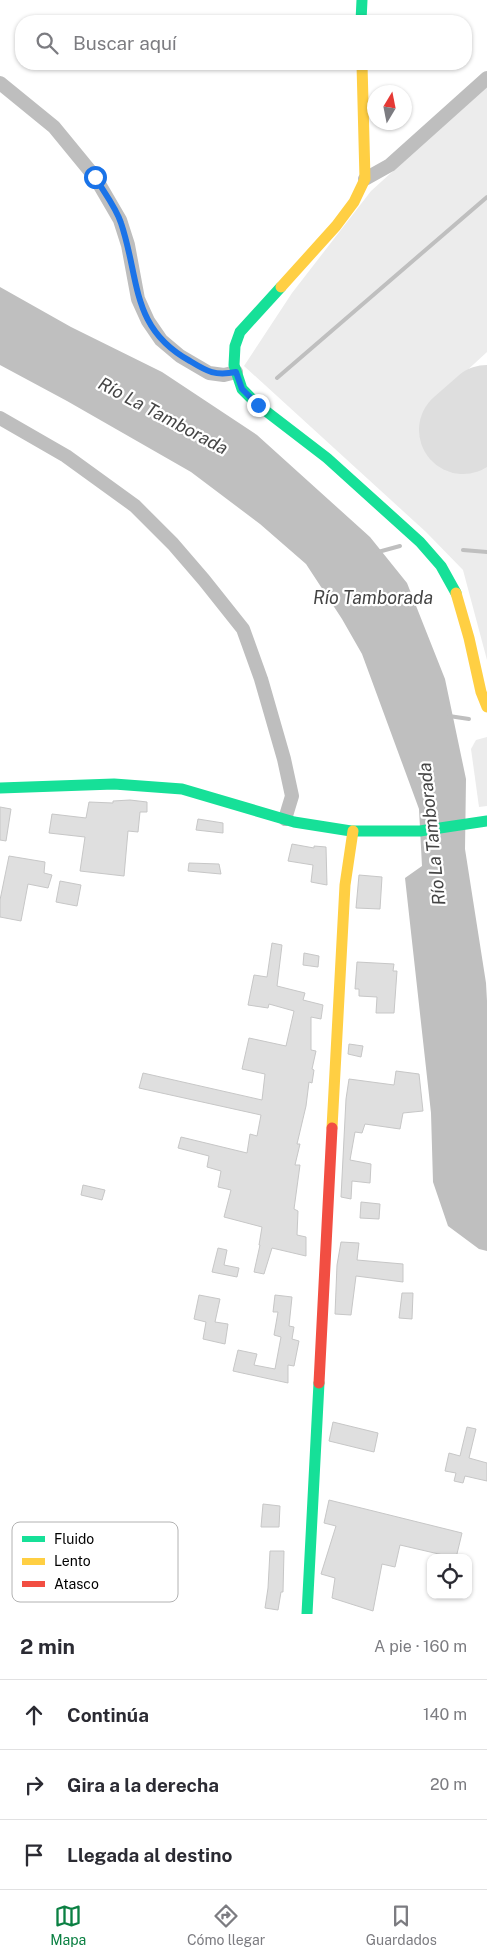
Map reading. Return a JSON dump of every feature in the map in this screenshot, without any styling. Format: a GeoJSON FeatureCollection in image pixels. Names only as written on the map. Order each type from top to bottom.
{"type":"FeatureCollection","features":[{"type":"Feature","properties":{"kind":"main road"},"geometry":{"type":"LineString","coordinates":[[361,15],[362,0]]}},
{"type":"Feature","properties":{"kind":"main road"},"geometry":{"type":"LineString","coordinates":[[362,70],[365,179],[354,202],[336,226],[240,332],[235,346],[234,365],[242,389],[258,405],[327,458],[420,542],[441,566],[455,590],[469,638],[481,692],[487,706]]}},
{"type":"Feature","properties":{"kind":"main road"},"geometry":{"type":"LineString","coordinates":[[0,788],[98,784],[154,785],[185,790],[306,825],[353,831],[416,831],[468,826],[487,821]]}},
{"type":"Feature","properties":{"kind":"main road"},"geometry":{"type":"LineString","coordinates":[[306,1614],[345,885],[353,831]]}},
{"type":"Feature","properties":{"kind":"street"},"geometry":{"type":"LineString","coordinates":[[365,179],[390,165],[487,78]]}},
{"type":"Feature","properties":{"kind":"street"},"geometry":{"type":"LineString","coordinates":[[0,83],[54,126],[95,177],[120,220],[128,244],[138,299],[148,320],[161,340],[180,356],[209,373],[224,375],[236,372]]}},
{"type":"Feature","properties":{"kind":"street"},"geometry":{"type":"LineString","coordinates":[[0,418],[66,456],[135,506],[173,544],[243,629],[261,679],[292,796],[285,819]]}},
{"type":"Feature","properties":{"kind":"shaded area"},"geometry":{"type":"Polygon","coordinates":[[[487,86],[487,352],[436,399],[487,456],[487,660],[463,570],[426,532],[244,366],[292,293],[371,191],[487,86]]]}},
{"type":"Feature","properties":{"kind":"shaded area"},"geometry":{"type":"Polygon","coordinates":[[[487,737],[487,806],[479,807],[471,749],[476,740],[487,737]]]}},
{"type":"Feature","properties":{"kind":"water","name":"Río Tamborada"},"geometry":{"type":"Polygon","coordinates":[[[0,287],[71,327],[162,372],[257,435],[370,537],[407,583],[445,679],[466,779],[465,849],[486,983],[487,1001],[487,1251],[479,1249],[448,1226],[433,1182],[431,1113],[405,878],[422,866],[419,809],[362,654],[342,619],[306,564],[260,524],[191,472],[0,365],[0,287]]]}},
{"type":"Feature","properties":{"kind":"building"},"geometry":{"type":"Polygon","coordinates":[[[113,801],[147,802],[147,812],[140,812],[138,832],[128,831],[124,876],[80,871],[85,837],[49,833],[52,814],[86,818],[89,802],[113,803],[113,801]]]}},
{"type":"Feature","properties":{"kind":"building"},"geometry":{"type":"Polygon","coordinates":[[[0,807],[11,809],[6,841],[0,840],[0,807]]]}},
{"type":"Feature","properties":{"kind":"building"},"geometry":{"type":"Polygon","coordinates":[[[198,819],[223,823],[223,833],[196,830],[198,819]]]}},
{"type":"Feature","properties":{"kind":"building"},"geometry":{"type":"Polygon","coordinates":[[[292,844],[314,848],[314,846],[326,847],[327,885],[311,882],[313,865],[288,861],[292,844]]]}},
{"type":"Feature","properties":{"kind":"building"},"geometry":{"type":"Polygon","coordinates":[[[9,856],[45,862],[44,873],[52,875],[48,888],[28,884],[21,921],[0,917],[0,900],[9,856]]]}},
{"type":"Feature","properties":{"kind":"building"},"geometry":{"type":"Polygon","coordinates":[[[189,863],[219,864],[221,874],[188,871],[189,863]]]}},
{"type":"Feature","properties":{"kind":"building"},"geometry":{"type":"Polygon","coordinates":[[[359,875],[382,877],[380,909],[356,908],[359,875]]]}},
{"type":"Feature","properties":{"kind":"building"},"geometry":{"type":"Polygon","coordinates":[[[60,881],[81,885],[77,906],[56,902],[60,881]]]}},
{"type":"Feature","properties":{"kind":"building"},"geometry":{"type":"Polygon","coordinates":[[[272,943],[282,945],[277,986],[305,993],[303,1000],[323,1005],[321,1019],[311,1017],[311,1050],[316,1051],[312,1069],[314,1070],[312,1083],[309,1082],[306,1106],[297,1144],[300,1144],[295,1165],[300,1165],[294,1209],[298,1211],[297,1235],[306,1237],[306,1256],[272,1248],[264,1274],[254,1272],[262,1227],[224,1217],[231,1190],[218,1187],[221,1171],[207,1167],[209,1156],[178,1148],[181,1137],[247,1153],[250,1134],[257,1136],[261,1115],[139,1088],[143,1073],[262,1100],[265,1074],[242,1069],[249,1038],[286,1046],[294,1011],[269,1004],[268,1008],[248,1005],[254,975],[267,977],[272,943]]]}},
{"type":"Feature","properties":{"kind":"building"},"geometry":{"type":"Polygon","coordinates":[[[304,953],[319,956],[318,967],[303,965],[304,953]]]}},
{"type":"Feature","properties":{"kind":"building"},"geometry":{"type":"Polygon","coordinates":[[[357,962],[394,964],[393,971],[397,971],[394,1013],[376,1013],[377,997],[359,996],[359,989],[355,989],[357,962]]]}},
{"type":"Feature","properties":{"kind":"building"},"geometry":{"type":"Polygon","coordinates":[[[349,1044],[363,1046],[361,1057],[348,1054],[349,1044]]]}},
{"type":"Feature","properties":{"kind":"building"},"geometry":{"type":"Polygon","coordinates":[[[396,1071],[419,1074],[423,1111],[403,1113],[400,1129],[365,1124],[362,1133],[355,1132],[350,1160],[371,1164],[370,1183],[352,1181],[351,1199],[341,1197],[346,1099],[349,1079],[394,1085],[396,1071]]]}},
{"type":"Feature","properties":{"kind":"building"},"geometry":{"type":"Polygon","coordinates":[[[83,1185],[105,1190],[102,1200],[81,1195],[83,1185]]]}},
{"type":"Feature","properties":{"kind":"building"},"geometry":{"type":"Polygon","coordinates":[[[361,1202],[380,1204],[379,1219],[360,1218],[361,1202]]]}},
{"type":"Feature","properties":{"kind":"building"},"geometry":{"type":"Polygon","coordinates":[[[341,1242],[359,1243],[357,1260],[403,1264],[403,1282],[356,1276],[351,1315],[335,1314],[337,1265],[341,1242]]]}},
{"type":"Feature","properties":{"kind":"building"},"geometry":{"type":"Polygon","coordinates":[[[218,1248],[227,1250],[224,1265],[239,1268],[237,1277],[212,1272],[218,1248]]]}},
{"type":"Feature","properties":{"kind":"building"},"geometry":{"type":"Polygon","coordinates":[[[402,1293],[413,1293],[412,1319],[399,1318],[402,1293]]]}},
{"type":"Feature","properties":{"kind":"building"},"geometry":{"type":"Polygon","coordinates":[[[199,1295],[220,1299],[215,1322],[228,1324],[225,1344],[203,1339],[206,1322],[194,1319],[199,1295]]]}},
{"type":"Feature","properties":{"kind":"building"},"geometry":{"type":"Polygon","coordinates":[[[275,1295],[292,1297],[289,1326],[294,1327],[292,1339],[299,1341],[294,1366],[288,1365],[288,1383],[233,1371],[238,1350],[257,1354],[254,1365],[275,1369],[281,1337],[274,1335],[278,1312],[273,1312],[275,1295]]]}},
{"type":"Feature","properties":{"kind":"building"},"geometry":{"type":"Polygon","coordinates":[[[333,1422],[378,1433],[374,1452],[329,1441],[333,1422]]]}},
{"type":"Feature","properties":{"kind":"building"},"geometry":{"type":"Polygon","coordinates":[[[467,1427],[476,1429],[469,1458],[487,1463],[487,1481],[465,1476],[463,1483],[454,1481],[456,1473],[445,1471],[449,1453],[460,1456],[467,1427]]]}},
{"type":"Feature","properties":{"kind":"building"},"geometry":{"type":"Polygon","coordinates":[[[329,1500],[462,1533],[457,1554],[439,1554],[400,1545],[395,1567],[382,1564],[373,1611],[332,1598],[335,1578],[321,1574],[336,1526],[324,1523],[329,1500]]]}},
{"type":"Feature","properties":{"kind":"building"},"geometry":{"type":"Polygon","coordinates":[[[263,1504],[280,1506],[279,1527],[261,1527],[263,1504]]]}},
{"type":"Feature","properties":{"kind":"building"},"geometry":{"type":"Polygon","coordinates":[[[270,1551],[284,1551],[283,1592],[281,1592],[278,1610],[265,1608],[270,1551]]]}},
{"type":"Feature","properties":{"kind":"waterway"},"geometry":{"type":"LineString","coordinates":[[277,378],[487,197]]}},
{"type":"Feature","properties":{"kind":"waterway"},"geometry":{"type":"LineString","coordinates":[[378,552],[400,546]]}},
{"type":"Feature","properties":{"kind":"waterway"},"geometry":{"type":"LineString","coordinates":[[463,550],[487,552]]}},
{"type":"Feature","properties":{"kind":"waterway"},"geometry":{"type":"LineString","coordinates":[[449,716],[469,719]]}},
{"type":"Feature","properties":{"kind":"runway"},"geometry":{"type":"LineString","coordinates":[[463,430],[487,409]]}},
{"type":"Feature","properties":{"kind":"traffic: fast"},"geometry":{"type":"LineString","coordinates":[[361,15],[362,0]]}},
{"type":"Feature","properties":{"kind":"traffic: fast"},"geometry":{"type":"LineString","coordinates":[[281,287],[240,332],[235,346],[234,365],[242,389],[258,405],[327,458],[420,542],[441,566],[456,593]]}},
{"type":"Feature","properties":{"kind":"traffic: fast"},"geometry":{"type":"LineString","coordinates":[[0,788],[114,784],[182,789],[294,822],[351,831],[420,831],[487,821]]}},
{"type":"Feature","properties":{"kind":"traffic: fast"},"geometry":{"type":"LineString","coordinates":[[307,1614],[319,1383]]}},
{"type":"Feature","properties":{"kind":"traffic: slow"},"geometry":{"type":"LineString","coordinates":[[281,287],[336,226],[354,202],[365,179],[362,70]]}},
{"type":"Feature","properties":{"kind":"traffic: slow"},"geometry":{"type":"LineString","coordinates":[[456,593],[469,638],[481,692],[487,707]]}},
{"type":"Feature","properties":{"kind":"traffic: slow"},"geometry":{"type":"LineString","coordinates":[[332,1128],[345,885],[353,831]]}},
{"type":"Feature","properties":{"kind":"traffic: jam"},"geometry":{"type":"LineString","coordinates":[[319,1383],[332,1128]]}},
{"type":"Feature","properties":{"kind":"route"},"geometry":{"type":"LineString","coordinates":[[95,177],[120,220],[128,244],[138,299],[148,320],[161,340],[180,356],[209,373],[224,375],[236,372],[242,389],[258,405]]}},
{"type":"Feature","properties":{"kind":"water label","name":"Río La Tamborada"},"geometry":{"type":"Point","coordinates":[163,416]}},
{"type":"Feature","properties":{"kind":"water label","name":"Río La Tamborada"},"geometry":{"type":"Point","coordinates":[432,834]}}]}
